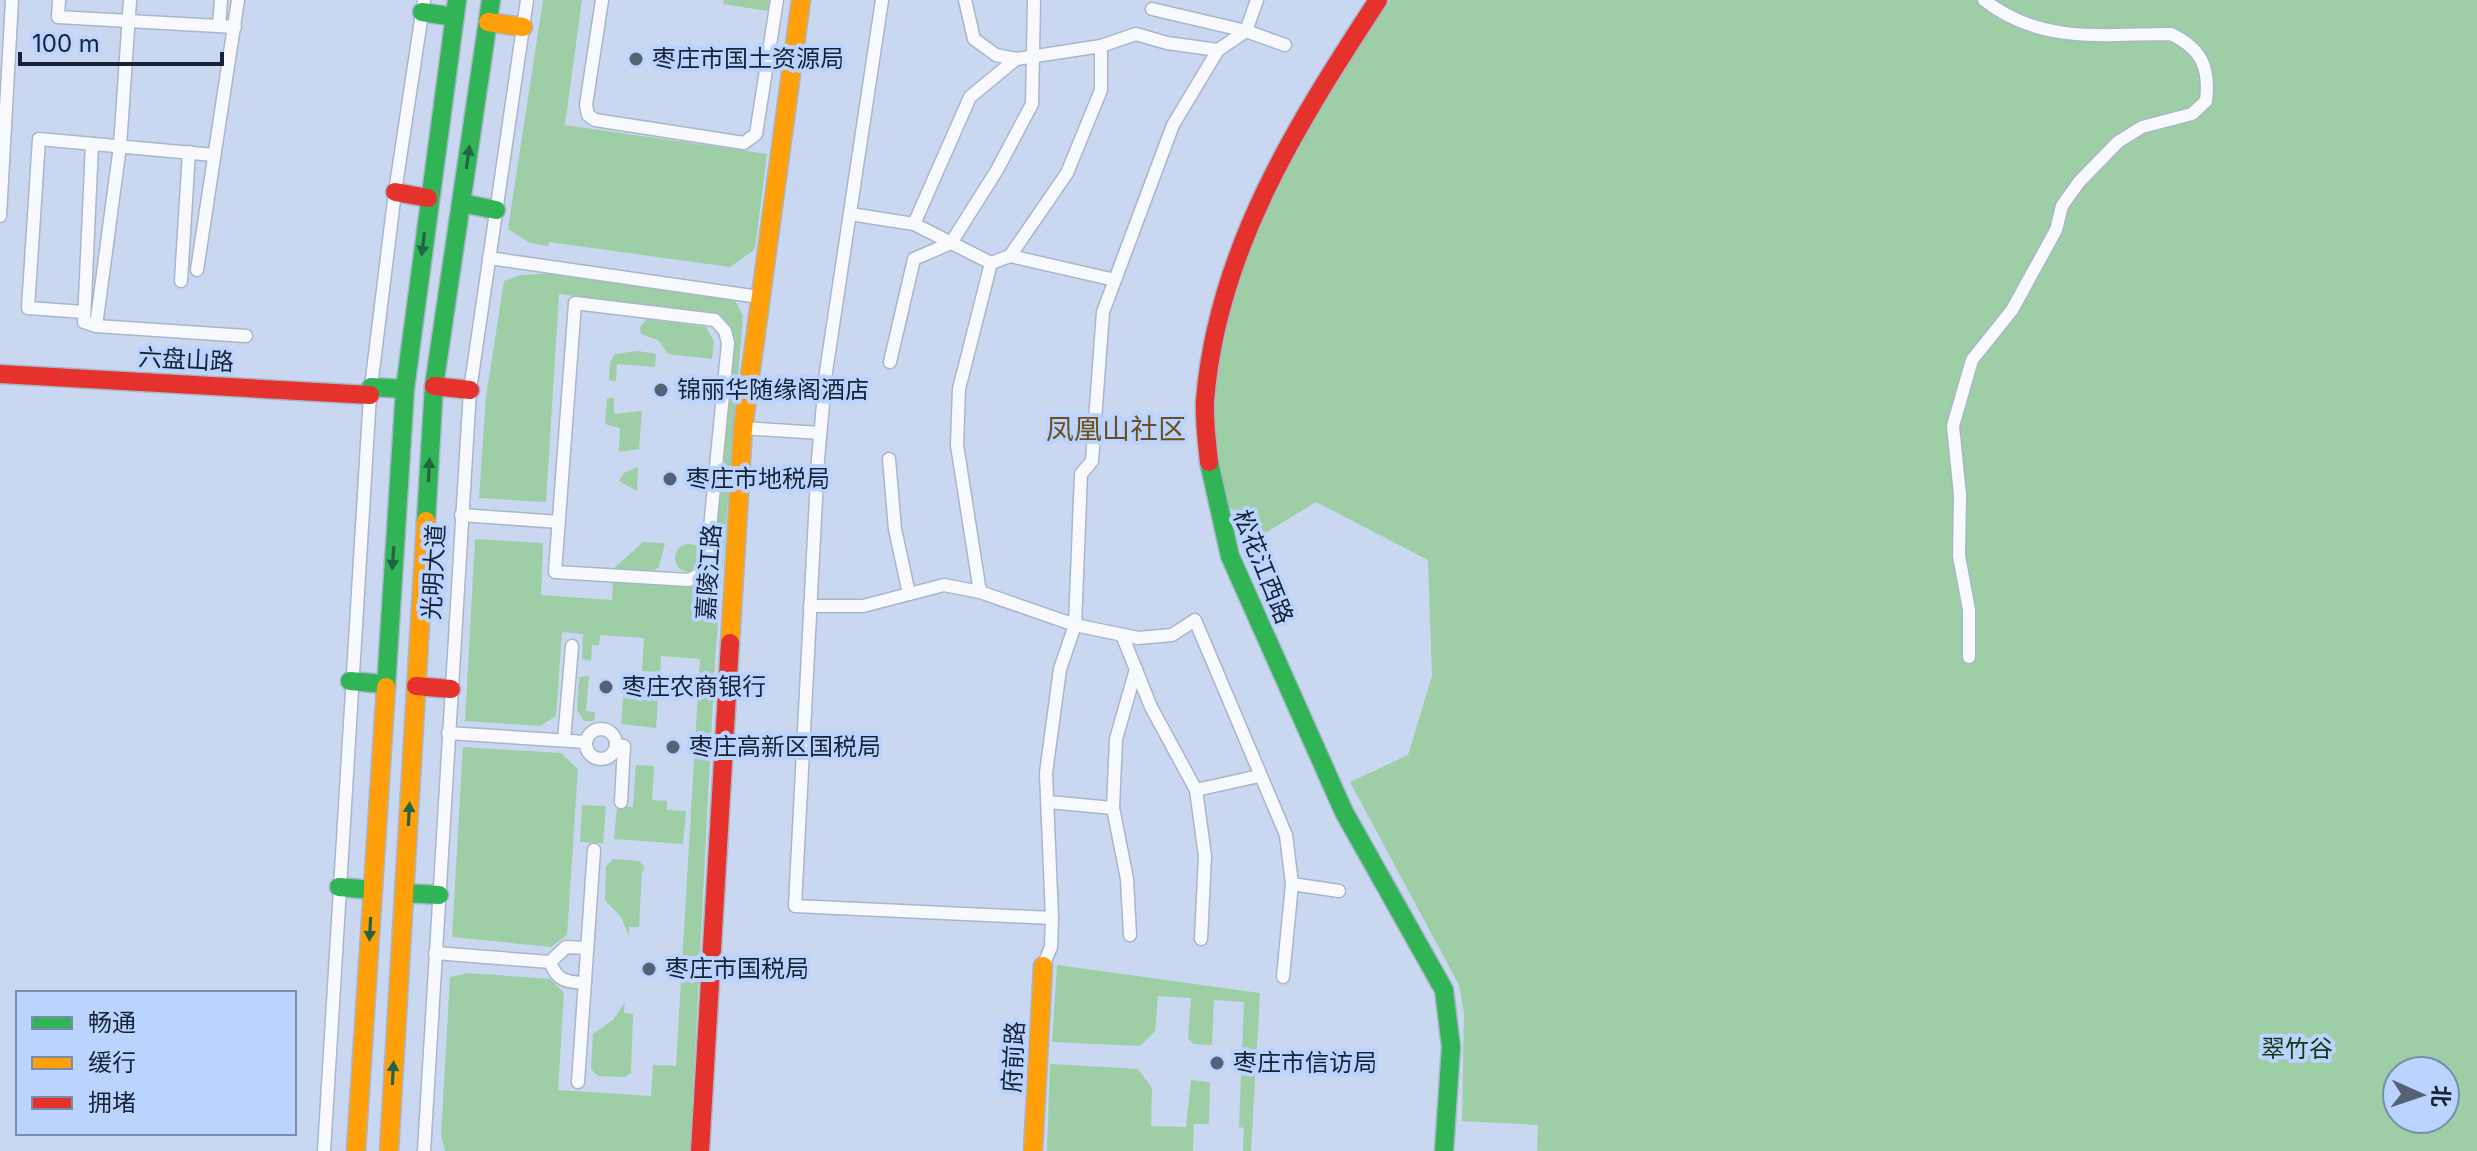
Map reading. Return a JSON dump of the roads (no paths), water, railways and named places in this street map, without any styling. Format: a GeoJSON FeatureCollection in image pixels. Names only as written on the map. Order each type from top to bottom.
{"type":"FeatureCollection","features":[{"type":"Feature","properties":{"kind":"main road","name":"光明大道"},"geometry":{"type":"LineString","coordinates":[[389,1151],[434,386],[491,0]]}},
{"type":"Feature","properties":{"kind":"main road","name":"嘉陵江路"},"geometry":{"type":"LineString","coordinates":[[700,1151],[743,428],[801,0]]}},
{"type":"Feature","properties":{"kind":"main road","name":"松花江西路"},"geometry":{"type":"LineString","coordinates":[[1378,0],[1311,101],[1259,198],[1225,288],[1212,339],[1202,428],[1209,489],[1230,556],[1344,812],[1444,990],[1451,1047],[1444,1151]]}},
{"type":"Feature","properties":{"kind":"main road"},"geometry":{"type":"LineString","coordinates":[[423,6],[456,8]]}},
{"type":"Feature","properties":{"kind":"main road","name":"光明大道"},"geometry":{"type":"LineString","coordinates":[[356,1151],[405,389],[428,198],[456,8]]}},
{"type":"Feature","properties":{"kind":"main road"},"geometry":{"type":"LineString","coordinates":[[488,22],[523,27]]}},
{"type":"Feature","properties":{"kind":"main road"},"geometry":{"type":"LineString","coordinates":[[395,192],[428,198]]}},
{"type":"Feature","properties":{"kind":"main road"},"geometry":{"type":"LineString","coordinates":[[461,203],[496,210]]}},
{"type":"Feature","properties":{"kind":"main road","name":"六盘山路"},"geometry":{"type":"LineString","coordinates":[[0,374],[370,391],[405,389]]}},
{"type":"Feature","properties":{"kind":"main road"},"geometry":{"type":"LineString","coordinates":[[434,386],[470,390]]}},
{"type":"Feature","properties":{"kind":"main road"},"geometry":{"type":"LineString","coordinates":[[350,681],[384,684]]}},
{"type":"Feature","properties":{"kind":"main road"},"geometry":{"type":"LineString","coordinates":[[416,686],[451,689]]}},
{"type":"Feature","properties":{"kind":"main road"},"geometry":{"type":"LineString","coordinates":[[339,887],[372,890]]}},
{"type":"Feature","properties":{"kind":"main road"},"geometry":{"type":"LineString","coordinates":[[404,893],[439,895]]}},
{"type":"Feature","properties":{"kind":"main road","name":"府前路"},"geometry":{"type":"LineString","coordinates":[[1033,1151],[1043,966]]}},
{"type":"Feature","properties":{"kind":"street"},"geometry":{"type":"LineString","coordinates":[[0,216],[12,0]]}},
{"type":"Feature","properties":{"kind":"street"},"geometry":{"type":"LineString","coordinates":[[59,0],[58,17],[235,27]]}},
{"type":"Feature","properties":{"kind":"street"},"geometry":{"type":"LineString","coordinates":[[96,326],[120,146],[130,0]]}},
{"type":"Feature","properties":{"kind":"street"},"geometry":{"type":"LineString","coordinates":[[219,26],[221,0]]}},
{"type":"Feature","properties":{"kind":"street"},"geometry":{"type":"LineString","coordinates":[[197,270],[238,0]]}},
{"type":"Feature","properties":{"kind":"street","name":"光明大道"},"geometry":{"type":"LineString","coordinates":[[424,1151],[470,390],[527,0]]}},
{"type":"Feature","properties":{"kind":"street"},"geometry":{"type":"LineString","coordinates":[[602,0],[586,105],[588,115],[595,120],[744,143],[756,134],[777,0]]}},
{"type":"Feature","properties":{"kind":"street"},"geometry":{"type":"LineString","coordinates":[[882,0],[820,433],[795,906],[1052,918]]}},
{"type":"Feature","properties":{"kind":"street"},"geometry":{"type":"LineString","coordinates":[[965,0],[974,39],[996,55],[1016,59],[1101,46],[1136,34],[1167,43],[1218,50]]}},
{"type":"Feature","properties":{"kind":"street"},"geometry":{"type":"LineString","coordinates":[[890,362],[914,259],[951,243],[997,170],[1032,104],[1034,0]]}},
{"type":"Feature","properties":{"kind":"street"},"geometry":{"type":"LineString","coordinates":[[1043,966],[1051,947],[1052,918],[1046,773],[1060,669],[1075,625],[1081,474],[1092,461],[1103,312],[1173,125],[1218,50],[1246,31],[1257,0]]}},
{"type":"Feature","properties":{"kind":"street"},"geometry":{"type":"LineString","coordinates":[[1969,657],[1968,598],[1959,556],[1960,495],[1953,426],[1972,360],[2012,310],[2056,230],[2062,206],[2079,182],[2118,142],[2142,127],[2192,114],[2206,101],[2209,81],[2204,59],[2190,43],[2171,34],[2047,32],[2011,18],[1984,0]]}},
{"type":"Feature","properties":{"kind":"street"},"geometry":{"type":"LineString","coordinates":[[324,1151],[350,681],[370,391],[423,6]]}},
{"type":"Feature","properties":{"kind":"street"},"geometry":{"type":"LineString","coordinates":[[1152,9],[1246,31],[1285,45]]}},
{"type":"Feature","properties":{"kind":"street"},"geometry":{"type":"LineString","coordinates":[[1010,256],[1067,173],[1101,90],[1101,46]]}},
{"type":"Feature","properties":{"kind":"street"},"geometry":{"type":"LineString","coordinates":[[914,224],[970,97],[1016,59]]}},
{"type":"Feature","properties":{"kind":"street"},"geometry":{"type":"LineString","coordinates":[[84,312],[28,308],[39,139],[214,155]]}},
{"type":"Feature","properties":{"kind":"street"},"geometry":{"type":"LineString","coordinates":[[92,144],[84,322],[96,326],[246,336]]}},
{"type":"Feature","properties":{"kind":"street"},"geometry":{"type":"LineString","coordinates":[[181,281],[189,152]]}},
{"type":"Feature","properties":{"kind":"street"},"geometry":{"type":"LineString","coordinates":[[850,214],[914,224],[991,263],[1010,256],[1115,280]]}},
{"type":"Feature","properties":{"kind":"street"},"geometry":{"type":"LineString","coordinates":[[489,258],[759,297]]}},
{"type":"Feature","properties":{"kind":"street"},"geometry":{"type":"LineString","coordinates":[[980,592],[957,445],[959,389],[991,263]]}},
{"type":"Feature","properties":{"kind":"street"},"geometry":{"type":"LineString","coordinates":[[575,303],[715,320],[725,331],[728,343],[707,559],[700,574],[689,580],[555,572],[559,522],[575,303]]}},
{"type":"Feature","properties":{"kind":"street"},"geometry":{"type":"LineString","coordinates":[[743,428],[820,433]]}},
{"type":"Feature","properties":{"kind":"street"},"geometry":{"type":"LineString","coordinates":[[889,459],[895,529],[909,594]]}},
{"type":"Feature","properties":{"kind":"street"},"geometry":{"type":"LineString","coordinates":[[461,515],[559,522]]}},
{"type":"Feature","properties":{"kind":"street"},"geometry":{"type":"LineString","coordinates":[[810,606],[863,606],[944,585],[980,592],[1075,625],[1138,638],[1172,635],[1195,620],[1286,835],[1292,884],[1283,977]]}},
{"type":"Feature","properties":{"kind":"street"},"geometry":{"type":"LineString","coordinates":[[1122,635],[1151,707],[1196,790],[1205,856],[1201,939]]}},
{"type":"Feature","properties":{"kind":"street"},"geometry":{"type":"LineString","coordinates":[[564,740],[572,646]]}},
{"type":"Feature","properties":{"kind":"street"},"geometry":{"type":"LineString","coordinates":[[1130,935],[1127,879],[1113,808],[1116,739],[1136,669]]}},
{"type":"Feature","properties":{"kind":"street"},"geometry":{"type":"LineString","coordinates":[[605,730],[613,735],[616,745],[609,757],[600,759],[588,751],[586,742],[591,733],[605,730]]}},
{"type":"Feature","properties":{"kind":"street"},"geometry":{"type":"LineString","coordinates":[[448,733],[586,742]]}},
{"type":"Feature","properties":{"kind":"street"},"geometry":{"type":"LineString","coordinates":[[616,745],[624,746],[621,802]]}},
{"type":"Feature","properties":{"kind":"street"},"geometry":{"type":"LineString","coordinates":[[1196,790],[1259,776]]}},
{"type":"Feature","properties":{"kind":"street"},"geometry":{"type":"LineString","coordinates":[[1048,802],[1113,808]]}},
{"type":"Feature","properties":{"kind":"street"},"geometry":{"type":"LineString","coordinates":[[578,1082],[594,850]]}},
{"type":"Feature","properties":{"kind":"street"},"geometry":{"type":"LineString","coordinates":[[1292,884],[1339,891]]}},
{"type":"Feature","properties":{"kind":"street"},"geometry":{"type":"LineString","coordinates":[[435,953],[550,962],[566,947],[587,948]]}},
{"type":"Feature","properties":{"kind":"street"},"geometry":{"type":"LineString","coordinates":[[550,962],[554,974],[565,982],[585,983]]}},
{"type":"Feature","properties":{"kind":"place","name":"枣庄市国土资源局"},"geometry":{"type":"Point","coordinates":[636,59]}},
{"type":"Feature","properties":{"kind":"place","name":"锦丽华随缘阁酒店"},"geometry":{"type":"Point","coordinates":[661,390]}},
{"type":"Feature","properties":{"kind":"place","name":"枣庄市地税局"},"geometry":{"type":"Point","coordinates":[670,479]}},
{"type":"Feature","properties":{"kind":"place","name":"枣庄农商银行"},"geometry":{"type":"Point","coordinates":[606,687]}},
{"type":"Feature","properties":{"kind":"place","name":"枣庄高新区国税局"},"geometry":{"type":"Point","coordinates":[673,747]}},
{"type":"Feature","properties":{"kind":"place","name":"枣庄市国税局"},"geometry":{"type":"Point","coordinates":[649,969]}},
{"type":"Feature","properties":{"kind":"place","name":"枣庄市信访局"},"geometry":{"type":"Point","coordinates":[1217,1063]}},
{"type":"Feature","properties":{"kind":"district","name":"凤凰山社区"},"geometry":{"type":"Point","coordinates":[1116,429]}},
{"type":"Feature","properties":{"kind":"park label","name":"翠竹谷"},"geometry":{"type":"Point","coordinates":[2297,1049]}}]}
